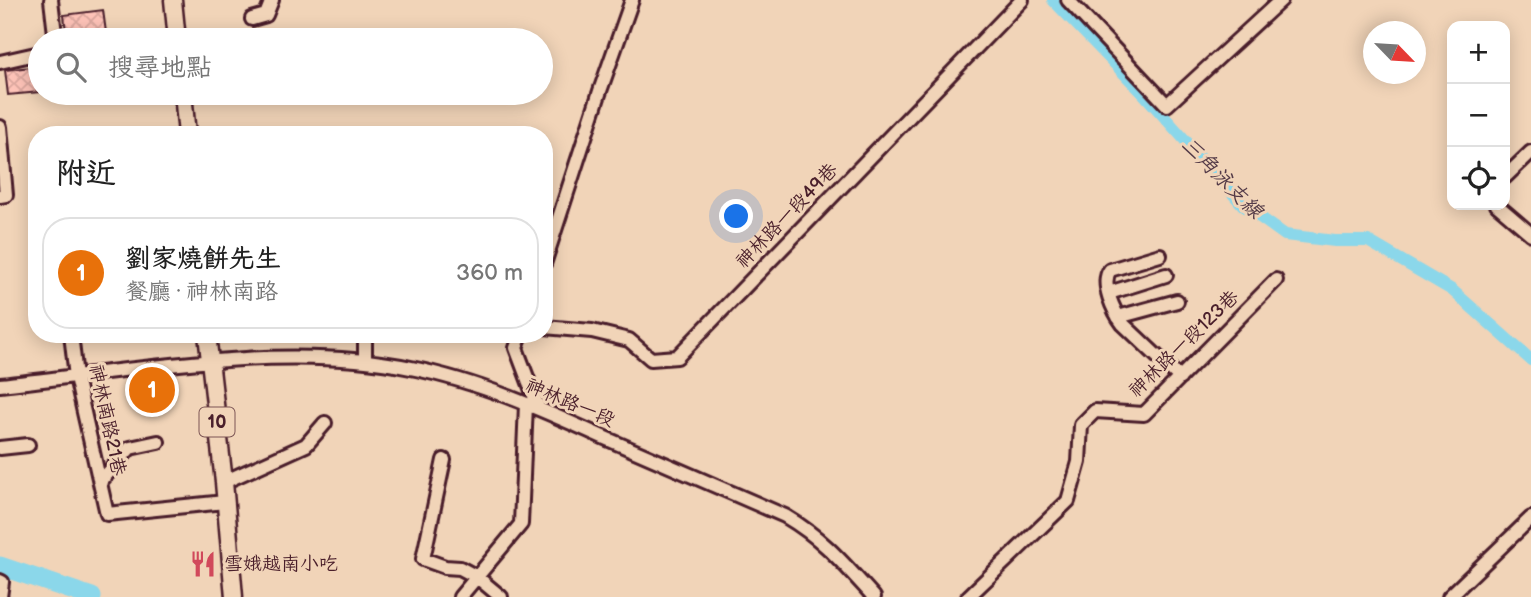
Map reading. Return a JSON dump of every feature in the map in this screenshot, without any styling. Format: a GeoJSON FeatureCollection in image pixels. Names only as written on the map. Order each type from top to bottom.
{"type":"FeatureCollection","features":[{"type":"Feature","properties":{"kind":"main road"},"geometry":{"type":"LineString","coordinates":[[173,0],[176,28]]}},
{"type":"Feature","properties":{"kind":"main road"},"geometry":{"type":"LineString","coordinates":[[184,105],[186,126]]}},
{"type":"Feature","properties":{"kind":"main road","name":"10"},"geometry":{"type":"LineString","coordinates":[[208,343],[234,597]]}},
{"type":"Feature","properties":{"kind":"street"},"geometry":{"type":"LineString","coordinates":[[51,0],[54,28]]}},
{"type":"Feature","properties":{"kind":"street"},"geometry":{"type":"LineString","coordinates":[[252,19],[266,15],[272,0]]}},
{"type":"Feature","properties":{"kind":"street"},"geometry":{"type":"LineString","coordinates":[[553,236],[632,0]]}},
{"type":"Feature","properties":{"kind":"street","name":"神林路一段49巷"},"geometry":{"type":"LineString","coordinates":[[553,328],[592,331],[629,340],[651,359],[677,357],[1022,0]]}},
{"type":"Feature","properties":{"kind":"street"},"geometry":{"type":"LineString","coordinates":[[1068,0],[1167,105],[1281,0]]}},
{"type":"Feature","properties":{"kind":"street"},"geometry":{"type":"LineString","coordinates":[[0,62],[28,56]]}},
{"type":"Feature","properties":{"kind":"street"},"geometry":{"type":"LineString","coordinates":[[0,127],[3,196]]}},
{"type":"Feature","properties":{"kind":"street"},"geometry":{"type":"LineString","coordinates":[[1510,172],[1531,152]]}},
{"type":"Feature","properties":{"kind":"street"},"geometry":{"type":"LineString","coordinates":[[1503,210],[1531,234]]}},
{"type":"Feature","properties":{"kind":"street"},"geometry":{"type":"LineString","coordinates":[[1160,255],[1110,270],[1106,274],[1106,281],[1118,317],[1180,378]]}},
{"type":"Feature","properties":{"kind":"street"},"geometry":{"type":"LineString","coordinates":[[1110,293],[1166,275]]}},
{"type":"Feature","properties":{"kind":"street","name":"神林路一段123巷"},"geometry":{"type":"LineString","coordinates":[[968,597],[1068,500],[1079,462],[1080,425],[1095,411],[1144,414],[1276,280]]}},
{"type":"Feature","properties":{"kind":"street"},"geometry":{"type":"LineString","coordinates":[[1118,317],[1177,301]]}},
{"type":"Feature","properties":{"kind":"street","name":"神林南路21巷"},"geometry":{"type":"LineString","coordinates":[[72,343],[76,377],[107,514],[225,502]]}},
{"type":"Feature","properties":{"kind":"street"},"geometry":{"type":"LineString","coordinates":[[365,343],[365,361]]}},
{"type":"Feature","properties":{"kind":"street"},"geometry":{"type":"LineString","coordinates":[[518,343],[516,348],[539,409]]}},
{"type":"Feature","properties":{"kind":"street","name":"神林路一段"},"geometry":{"type":"LineString","coordinates":[[0,385],[209,361],[293,358],[365,361],[410,367],[447,376],[539,409],[797,523],[824,542],[874,597]]}},
{"type":"Feature","properties":{"kind":"street"},"geometry":{"type":"LineString","coordinates":[[460,597],[521,524],[526,404]]}},
{"type":"Feature","properties":{"kind":"street"},"geometry":{"type":"LineString","coordinates":[[224,482],[306,445],[325,423]]}},
{"type":"Feature","properties":{"kind":"street"},"geometry":{"type":"LineString","coordinates":[[100,482],[130,448],[158,442]]}},
{"type":"Feature","properties":{"kind":"street"},"geometry":{"type":"LineString","coordinates":[[0,448],[29,445]]}},
{"type":"Feature","properties":{"kind":"street"},"geometry":{"type":"LineString","coordinates":[[444,460],[423,559],[445,567],[460,568],[477,577],[500,597]]}},
{"type":"Feature","properties":{"kind":"street"},"geometry":{"type":"LineString","coordinates":[[1449,597],[1531,518]]}},
{"type":"Feature","properties":{"kind":"street"},"geometry":{"type":"LineString","coordinates":[[0,597],[1,582]]}},
{"type":"Feature","properties":{"kind":"building"},"geometry":{"type":"Polygon","coordinates":[[[103,10],[105,28],[66,28],[64,15],[103,10]]]}},
{"type":"Feature","properties":{"kind":"building"},"geometry":{"type":"Polygon","coordinates":[[[28,67],[28,93],[8,95],[5,70],[28,67]]]}},
{"type":"Feature","properties":{"kind":"waterway","name":"三角泳支線"},"geometry":{"type":"LineString","coordinates":[[1053,0],[1143,93],[1243,205],[1285,235],[1335,241],[1368,241],[1452,290],[1531,360]]}},
{"type":"Feature","properties":{"kind":"waterway"},"geometry":{"type":"LineString","coordinates":[[0,566],[92,597]]}},
{"type":"Feature","properties":{"kind":"place","name":"劉家燒餅先生"},"geometry":{"type":"Point","coordinates":[152,390]}},
{"type":"Feature","properties":{"kind":"place","name":"雪娥越南小吃"},"geometry":{"type":"Point","coordinates":[203,564]}}]}
